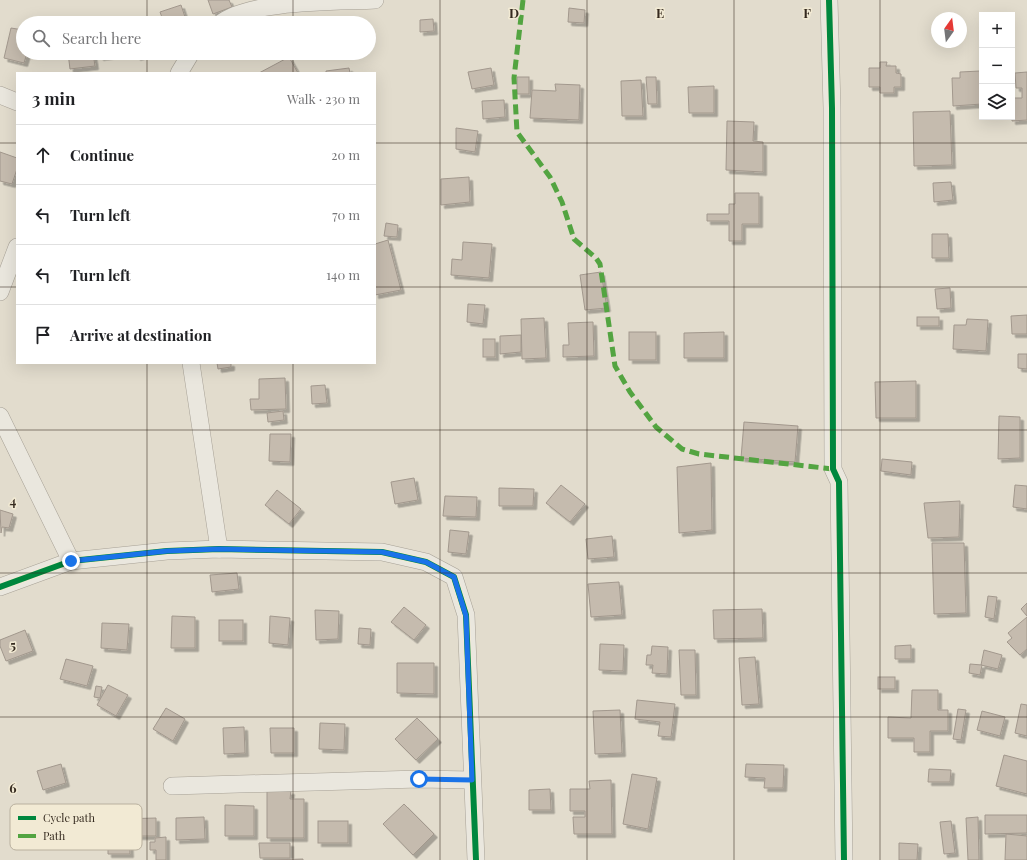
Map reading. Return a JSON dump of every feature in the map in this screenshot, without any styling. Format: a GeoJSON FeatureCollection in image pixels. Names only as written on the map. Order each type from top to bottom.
{"type":"FeatureCollection","features":[{"type":"Feature","properties":{"kind":"street"},"geometry":{"type":"LineString","coordinates":[[234,16],[276,2],[375,0]]}},
{"type":"Feature","properties":{"kind":"street"},"geometry":{"type":"LineString","coordinates":[[829,0],[832,108],[833,469],[839,482],[844,860]]}},
{"type":"Feature","properties":{"kind":"street"},"geometry":{"type":"LineString","coordinates":[[180,72],[187,60]]}},
{"type":"Feature","properties":{"kind":"street"},"geometry":{"type":"LineString","coordinates":[[0,95],[16,102]]}},
{"type":"Feature","properties":{"kind":"street"},"geometry":{"type":"LineString","coordinates":[[0,292],[16,250]]}},
{"type":"Feature","properties":{"kind":"street"},"geometry":{"type":"LineString","coordinates":[[191,364],[219,549]]}},
{"type":"Feature","properties":{"kind":"street"},"geometry":{"type":"LineString","coordinates":[[0,416],[71,561]]}},
{"type":"Feature","properties":{"kind":"street"},"geometry":{"type":"LineString","coordinates":[[0,587],[71,561],[167,551],[219,549],[382,552],[426,562],[454,577],[466,616],[476,860]]}},
{"type":"Feature","properties":{"kind":"street"},"geometry":{"type":"LineString","coordinates":[[172,786],[419,779],[472,780]]}},
{"type":"Feature","properties":{"kind":"building"},"geometry":{"type":"Polygon","coordinates":[[[208,0],[229,0],[232,7],[213,14],[208,0]]]}},
{"type":"Feature","properties":{"kind":"building"},"geometry":{"type":"Polygon","coordinates":[[[181,5],[185,16],[161,16],[160,12],[181,5]]]}},
{"type":"Feature","properties":{"kind":"building"},"geometry":{"type":"Polygon","coordinates":[[[569,8],[585,10],[584,23],[568,22],[569,8]]]}},
{"type":"Feature","properties":{"kind":"building"},"geometry":{"type":"Polygon","coordinates":[[[433,19],[434,31],[420,32],[420,20],[433,19]]]}},
{"type":"Feature","properties":{"kind":"building"},"geometry":{"type":"Polygon","coordinates":[[[11,28],[16,29],[16,60],[25,60],[24,63],[4,58],[11,28]]]}},
{"type":"Feature","properties":{"kind":"building"},"geometry":{"type":"Polygon","coordinates":[[[69,60],[94,60],[95,66],[70,69],[69,60]]]}},
{"type":"Feature","properties":{"kind":"building"},"geometry":{"type":"Polygon","coordinates":[[[283,60],[291,60],[297,72],[261,72],[283,60]]]}},
{"type":"Feature","properties":{"kind":"building"},"geometry":{"type":"Polygon","coordinates":[[[880,62],[887,62],[886,66],[896,66],[896,73],[901,74],[901,87],[894,87],[894,93],[880,93],[880,87],[869,87],[869,68],[880,68],[880,62]]]}},
{"type":"Feature","properties":{"kind":"building"},"geometry":{"type":"Polygon","coordinates":[[[349,68],[350,72],[326,72],[349,68]]]}},
{"type":"Feature","properties":{"kind":"building"},"geometry":{"type":"Polygon","coordinates":[[[491,68],[494,85],[472,89],[468,72],[491,68]]]}},
{"type":"Feature","properties":{"kind":"building"},"geometry":{"type":"Polygon","coordinates":[[[979,71],[979,104],[953,106],[952,78],[960,78],[960,72],[979,71]]]}},
{"type":"Feature","properties":{"kind":"building"},"geometry":{"type":"Polygon","coordinates":[[[1027,72],[1027,120],[1012,121],[1015,120],[1015,98],[1022,98],[1022,88],[1016,88],[1015,73],[1027,72]]]}},
{"type":"Feature","properties":{"kind":"building"},"geometry":{"type":"Polygon","coordinates":[[[517,77],[529,77],[529,94],[517,94],[517,77]]]}},
{"type":"Feature","properties":{"kind":"building"},"geometry":{"type":"Polygon","coordinates":[[[646,77],[656,77],[657,104],[648,104],[646,77]]]}},
{"type":"Feature","properties":{"kind":"building"},"geometry":{"type":"Polygon","coordinates":[[[641,80],[643,116],[622,116],[621,81],[641,80]]]}},
{"type":"Feature","properties":{"kind":"building"},"geometry":{"type":"Polygon","coordinates":[[[555,84],[580,85],[579,120],[530,118],[532,90],[556,91],[555,84]]]}},
{"type":"Feature","properties":{"kind":"building"},"geometry":{"type":"Polygon","coordinates":[[[714,86],[714,113],[689,113],[688,87],[714,86]]]}},
{"type":"Feature","properties":{"kind":"building"},"geometry":{"type":"Polygon","coordinates":[[[504,100],[505,117],[483,119],[482,101],[504,100]]]}},
{"type":"Feature","properties":{"kind":"building"},"geometry":{"type":"Polygon","coordinates":[[[950,111],[952,165],[914,166],[913,112],[950,111]]]}},
{"type":"Feature","properties":{"kind":"building"},"geometry":{"type":"Polygon","coordinates":[[[727,121],[754,122],[753,141],[763,142],[763,172],[726,170],[727,121]]]}},
{"type":"Feature","properties":{"kind":"building"},"geometry":{"type":"Polygon","coordinates":[[[456,128],[478,131],[475,152],[456,149],[456,128]]]}},
{"type":"Feature","properties":{"kind":"building"},"geometry":{"type":"Polygon","coordinates":[[[0,152],[16,158],[16,172],[12,184],[0,181],[0,152]]]}},
{"type":"Feature","properties":{"kind":"building"},"geometry":{"type":"Polygon","coordinates":[[[469,177],[470,202],[441,205],[441,179],[469,177]]]}},
{"type":"Feature","properties":{"kind":"building"},"geometry":{"type":"Polygon","coordinates":[[[951,182],[953,200],[934,202],[933,183],[951,182]]]}},
{"type":"Feature","properties":{"kind":"building"},"geometry":{"type":"Polygon","coordinates":[[[735,193],[759,193],[759,224],[742,224],[742,241],[729,241],[729,221],[707,221],[707,214],[729,214],[729,204],[735,204],[735,193]]]}},
{"type":"Feature","properties":{"kind":"building"},"geometry":{"type":"Polygon","coordinates":[[[386,223],[398,225],[397,237],[384,236],[386,223]]]}},
{"type":"Feature","properties":{"kind":"building"},"geometry":{"type":"Polygon","coordinates":[[[932,234],[948,234],[949,258],[932,258],[932,234]]]}},
{"type":"Feature","properties":{"kind":"building"},"geometry":{"type":"Polygon","coordinates":[[[388,240],[401,290],[376,295],[376,244],[388,240]]]}},
{"type":"Feature","properties":{"kind":"building"},"geometry":{"type":"Polygon","coordinates":[[[463,242],[492,244],[489,278],[451,275],[452,259],[462,260],[463,242]]]}},
{"type":"Feature","properties":{"kind":"building"},"geometry":{"type":"Polygon","coordinates":[[[601,272],[607,308],[585,310],[580,275],[601,272]]]}},
{"type":"Feature","properties":{"kind":"building"},"geometry":{"type":"Polygon","coordinates":[[[950,288],[951,308],[937,309],[935,289],[950,288]]]}},
{"type":"Feature","properties":{"kind":"building"},"geometry":{"type":"Polygon","coordinates":[[[468,304],[485,305],[483,324],[467,322],[468,304]]]}},
{"type":"Feature","properties":{"kind":"building"},"geometry":{"type":"Polygon","coordinates":[[[1027,315],[1027,334],[1012,334],[1011,316],[1027,315]]]}},
{"type":"Feature","properties":{"kind":"building"},"geometry":{"type":"Polygon","coordinates":[[[917,317],[939,317],[939,326],[917,326],[917,317]]]}},
{"type":"Feature","properties":{"kind":"building"},"geometry":{"type":"Polygon","coordinates":[[[544,318],[546,358],[522,359],[521,319],[544,318]]]}},
{"type":"Feature","properties":{"kind":"building"},"geometry":{"type":"Polygon","coordinates":[[[967,319],[988,320],[986,351],[953,349],[954,325],[966,325],[967,319]]]}},
{"type":"Feature","properties":{"kind":"building"},"geometry":{"type":"Polygon","coordinates":[[[593,322],[594,356],[563,357],[563,345],[569,345],[568,323],[593,322]]]}},
{"type":"Feature","properties":{"kind":"building"},"geometry":{"type":"Polygon","coordinates":[[[629,332],[656,332],[656,360],[629,360],[629,332]]]}},
{"type":"Feature","properties":{"kind":"building"},"geometry":{"type":"Polygon","coordinates":[[[724,332],[724,358],[684,358],[684,333],[724,332]]]}},
{"type":"Feature","properties":{"kind":"building"},"geometry":{"type":"Polygon","coordinates":[[[521,335],[521,352],[500,354],[500,336],[521,335]]]}},
{"type":"Feature","properties":{"kind":"building"},"geometry":{"type":"Polygon","coordinates":[[[483,339],[495,339],[495,357],[483,357],[483,339]]]}},
{"type":"Feature","properties":{"kind":"building"},"geometry":{"type":"Polygon","coordinates":[[[1018,354],[1027,354],[1027,369],[1018,368],[1018,354]]]}},
{"type":"Feature","properties":{"kind":"building"},"geometry":{"type":"Polygon","coordinates":[[[217,364],[231,364],[231,367],[218,369],[217,364]]]}},
{"type":"Feature","properties":{"kind":"building"},"geometry":{"type":"Polygon","coordinates":[[[285,378],[286,409],[251,410],[250,399],[259,399],[259,379],[285,378]]]}},
{"type":"Feature","properties":{"kind":"building"},"geometry":{"type":"Polygon","coordinates":[[[916,381],[916,418],[876,418],[875,382],[916,381]]]}},
{"type":"Feature","properties":{"kind":"building"},"geometry":{"type":"Polygon","coordinates":[[[325,385],[327,403],[312,404],[311,386],[325,385]]]}},
{"type":"Feature","properties":{"kind":"building"},"geometry":{"type":"Polygon","coordinates":[[[283,411],[284,420],[268,422],[267,413],[283,411]]]}},
{"type":"Feature","properties":{"kind":"building"},"geometry":{"type":"Polygon","coordinates":[[[999,416],[1020,417],[1020,458],[998,459],[999,416]]]}},
{"type":"Feature","properties":{"kind":"building"},"geometry":{"type":"Polygon","coordinates":[[[744,422],[798,426],[795,462],[741,458],[744,422]]]}},
{"type":"Feature","properties":{"kind":"building"},"geometry":{"type":"Polygon","coordinates":[[[270,434],[291,434],[290,462],[269,461],[270,434]]]}},
{"type":"Feature","properties":{"kind":"building"},"geometry":{"type":"Polygon","coordinates":[[[882,459],[912,462],[911,475],[881,471],[882,459]]]}},
{"type":"Feature","properties":{"kind":"building"},"geometry":{"type":"Polygon","coordinates":[[[711,463],[712,530],[679,533],[677,467],[711,463]]]}},
{"type":"Feature","properties":{"kind":"building"},"geometry":{"type":"Polygon","coordinates":[[[414,478],[418,500],[395,504],[391,482],[414,478]]]}},
{"type":"Feature","properties":{"kind":"building"},"geometry":{"type":"Polygon","coordinates":[[[561,485],[585,504],[570,522],[546,503],[561,485]]]}},
{"type":"Feature","properties":{"kind":"building"},"geometry":{"type":"Polygon","coordinates":[[[1015,485],[1027,486],[1027,509],[1013,507],[1015,485]]]}},
{"type":"Feature","properties":{"kind":"building"},"geometry":{"type":"Polygon","coordinates":[[[499,488],[534,489],[533,506],[499,506],[499,488]]]}},
{"type":"Feature","properties":{"kind":"building"},"geometry":{"type":"Polygon","coordinates":[[[277,490],[301,509],[289,524],[265,505],[277,490]]]}},
{"type":"Feature","properties":{"kind":"building"},"geometry":{"type":"Polygon","coordinates":[[[445,496],[477,497],[476,517],[443,516],[445,496]]]}},
{"type":"Feature","properties":{"kind":"building"},"geometry":{"type":"Polygon","coordinates":[[[960,501],[959,537],[928,538],[924,503],[960,501]]]}},
{"type":"Feature","properties":{"kind":"building"},"geometry":{"type":"Polygon","coordinates":[[[0,510],[13,514],[9,528],[2,527],[1,533],[0,510]]]}},
{"type":"Feature","properties":{"kind":"building"},"geometry":{"type":"Polygon","coordinates":[[[450,530],[469,532],[466,554],[448,552],[450,530]]]}},
{"type":"Feature","properties":{"kind":"building"},"geometry":{"type":"Polygon","coordinates":[[[612,536],[614,557],[588,559],[586,539],[612,536]]]}},
{"type":"Feature","properties":{"kind":"building"},"geometry":{"type":"Polygon","coordinates":[[[932,543],[964,543],[966,613],[934,614],[932,543]]]}},
{"type":"Feature","properties":{"kind":"building"},"geometry":{"type":"Polygon","coordinates":[[[237,573],[239,589],[212,592],[210,575],[237,573]]]}},
{"type":"Feature","properties":{"kind":"building"},"geometry":{"type":"Polygon","coordinates":[[[619,582],[622,615],[591,617],[588,584],[619,582]]]}},
{"type":"Feature","properties":{"kind":"building"},"geometry":{"type":"Polygon","coordinates":[[[988,596],[997,597],[994,619],[985,617],[988,596]]]}},
{"type":"Feature","properties":{"kind":"building"},"geometry":{"type":"Polygon","coordinates":[[[1027,603],[1027,616],[1021,609],[1027,603]]]}},
{"type":"Feature","properties":{"kind":"building"},"geometry":{"type":"Polygon","coordinates":[[[404,607],[426,625],[414,640],[391,622],[404,607]]]}},
{"type":"Feature","properties":{"kind":"building"},"geometry":{"type":"Polygon","coordinates":[[[762,609],[763,638],[714,639],[713,610],[762,609]]]}},
{"type":"Feature","properties":{"kind":"building"},"geometry":{"type":"Polygon","coordinates":[[[315,610],[339,611],[338,639],[316,640],[315,610]]]}},
{"type":"Feature","properties":{"kind":"building"},"geometry":{"type":"Polygon","coordinates":[[[172,616],[195,617],[195,648],[171,648],[172,616]]]}},
{"type":"Feature","properties":{"kind":"building"},"geometry":{"type":"Polygon","coordinates":[[[270,616],[290,618],[288,645],[269,643],[270,616]]]}},
{"type":"Feature","properties":{"kind":"building"},"geometry":{"type":"Polygon","coordinates":[[[1027,617],[1027,649],[1020,655],[1007,642],[1012,638],[1008,633],[1027,617]]]}},
{"type":"Feature","properties":{"kind":"building"},"geometry":{"type":"Polygon","coordinates":[[[219,620],[243,620],[243,641],[219,641],[219,620]]]}},
{"type":"Feature","properties":{"kind":"building"},"geometry":{"type":"Polygon","coordinates":[[[102,623],[129,624],[127,650],[101,648],[102,623]]]}},
{"type":"Feature","properties":{"kind":"building"},"geometry":{"type":"Polygon","coordinates":[[[359,628],[371,629],[370,645],[358,644],[359,628]]]}},
{"type":"Feature","properties":{"kind":"building"},"geometry":{"type":"Polygon","coordinates":[[[25,630],[33,651],[6,661],[0,646],[0,640],[25,630]]]}},
{"type":"Feature","properties":{"kind":"building"},"geometry":{"type":"Polygon","coordinates":[[[600,644],[624,645],[623,671],[599,670],[600,644]]]}},
{"type":"Feature","properties":{"kind":"building"},"geometry":{"type":"Polygon","coordinates":[[[911,645],[911,659],[895,659],[895,646],[911,645]]]}},
{"type":"Feature","properties":{"kind":"building"},"geometry":{"type":"Polygon","coordinates":[[[652,646],[668,647],[667,674],[652,673],[653,665],[646,665],[647,655],[651,655],[652,646]]]}},
{"type":"Feature","properties":{"kind":"building"},"geometry":{"type":"Polygon","coordinates":[[[679,650],[695,650],[696,695],[681,695],[679,650]]]}},
{"type":"Feature","properties":{"kind":"building"},"geometry":{"type":"Polygon","coordinates":[[[984,650],[1002,655],[998,669],[981,665],[984,650]]]}},
{"type":"Feature","properties":{"kind":"building"},"geometry":{"type":"Polygon","coordinates":[[[755,657],[759,704],[742,705],[739,658],[755,657]]]}},
{"type":"Feature","properties":{"kind":"building"},"geometry":{"type":"Polygon","coordinates":[[[66,659],[93,666],[87,686],[60,679],[66,659]]]}},
{"type":"Feature","properties":{"kind":"building"},"geometry":{"type":"Polygon","coordinates":[[[397,663],[434,663],[434,694],[397,693],[397,663]]]}},
{"type":"Feature","properties":{"kind":"building"},"geometry":{"type":"Polygon","coordinates":[[[970,664],[982,665],[980,675],[969,673],[970,664]]]}},
{"type":"Feature","properties":{"kind":"building"},"geometry":{"type":"Polygon","coordinates":[[[878,677],[895,677],[895,689],[878,689],[878,677]]]}},
{"type":"Feature","properties":{"kind":"building"},"geometry":{"type":"Polygon","coordinates":[[[108,685],[128,695],[116,716],[97,705],[108,685]]]}},
{"type":"Feature","properties":{"kind":"building"},"geometry":{"type":"Polygon","coordinates":[[[96,686],[102,687],[100,698],[94,697],[96,686]]]}},
{"type":"Feature","properties":{"kind":"building"},"geometry":{"type":"Polygon","coordinates":[[[912,690],[938,690],[938,710],[948,710],[948,731],[930,731],[930,752],[914,752],[914,738],[888,738],[888,717],[911,718],[912,690]]]}},
{"type":"Feature","properties":{"kind":"building"},"geometry":{"type":"Polygon","coordinates":[[[637,700],[675,704],[671,737],[658,736],[660,722],[635,719],[637,700]]]}},
{"type":"Feature","properties":{"kind":"building"},"geometry":{"type":"Polygon","coordinates":[[[1021,704],[1027,705],[1027,736],[1015,733],[1021,704]]]}},
{"type":"Feature","properties":{"kind":"building"},"geometry":{"type":"Polygon","coordinates":[[[166,708],[185,719],[173,741],[153,729],[166,708]]]}},
{"type":"Feature","properties":{"kind":"building"},"geometry":{"type":"Polygon","coordinates":[[[958,709],[966,710],[961,740],[953,739],[958,709]]]}},
{"type":"Feature","properties":{"kind":"building"},"geometry":{"type":"Polygon","coordinates":[[[620,710],[622,753],[595,754],[593,711],[620,710]]]}},
{"type":"Feature","properties":{"kind":"building"},"geometry":{"type":"Polygon","coordinates":[[[982,711],[1005,717],[1000,736],[977,730],[982,711]]]}},
{"type":"Feature","properties":{"kind":"building"},"geometry":{"type":"Polygon","coordinates":[[[417,718],[438,739],[416,760],[395,739],[417,718]]]}},
{"type":"Feature","properties":{"kind":"building"},"geometry":{"type":"Polygon","coordinates":[[[320,723],[345,724],[344,750],[319,749],[320,723]]]}},
{"type":"Feature","properties":{"kind":"building"},"geometry":{"type":"Polygon","coordinates":[[[244,727],[245,753],[224,754],[223,728],[244,727]]]}},
{"type":"Feature","properties":{"kind":"building"},"geometry":{"type":"Polygon","coordinates":[[[270,728],[294,728],[294,753],[271,753],[270,728]]]}},
{"type":"Feature","properties":{"kind":"building"},"geometry":{"type":"Polygon","coordinates":[[[1004,755],[1027,761],[1027,794],[996,786],[1004,755]]]}},
{"type":"Feature","properties":{"kind":"building"},"geometry":{"type":"Polygon","coordinates":[[[61,764],[66,783],[43,790],[37,771],[61,764]]]}},
{"type":"Feature","properties":{"kind":"building"},"geometry":{"type":"Polygon","coordinates":[[[746,764],[784,765],[783,788],[764,788],[765,778],[745,777],[746,764]]]}},
{"type":"Feature","properties":{"kind":"building"},"geometry":{"type":"Polygon","coordinates":[[[929,769],[951,770],[950,782],[928,782],[929,769]]]}},
{"type":"Feature","properties":{"kind":"building"},"geometry":{"type":"Polygon","coordinates":[[[632,774],[657,778],[648,829],[623,824],[632,774]]]}},
{"type":"Feature","properties":{"kind":"building"},"geometry":{"type":"Polygon","coordinates":[[[611,780],[612,834],[574,834],[573,817],[585,817],[585,811],[570,811],[570,789],[590,789],[589,781],[611,780]]]}},
{"type":"Feature","properties":{"kind":"building"},"geometry":{"type":"Polygon","coordinates":[[[550,789],[551,810],[529,810],[529,790],[550,789]]]}},
{"type":"Feature","properties":{"kind":"building"},"geometry":{"type":"Polygon","coordinates":[[[267,791],[291,791],[290,799],[304,799],[304,838],[267,838],[267,791]]]}},
{"type":"Feature","properties":{"kind":"building"},"geometry":{"type":"Polygon","coordinates":[[[404,804],[434,834],[413,855],[383,824],[404,804]]]}},
{"type":"Feature","properties":{"kind":"building"},"geometry":{"type":"Polygon","coordinates":[[[225,805],[254,806],[254,836],[225,836],[225,805]]]}},
{"type":"Feature","properties":{"kind":"building"},"geometry":{"type":"Polygon","coordinates":[[[985,815],[1027,815],[1027,833],[985,834],[985,815]]]}},
{"type":"Feature","properties":{"kind":"building"},"geometry":{"type":"Polygon","coordinates":[[[204,817],[205,839],[176,840],[176,818],[204,817]]]}},
{"type":"Feature","properties":{"kind":"building"},"geometry":{"type":"Polygon","coordinates":[[[978,817],[979,860],[968,860],[966,818],[978,817]]]}},
{"type":"Feature","properties":{"kind":"building"},"geometry":{"type":"Polygon","coordinates":[[[142,818],[156,818],[156,836],[142,836],[142,818]]]}},
{"type":"Feature","properties":{"kind":"building"},"geometry":{"type":"Polygon","coordinates":[[[318,821],[348,821],[348,843],[318,843],[318,821]]]}},
{"type":"Feature","properties":{"kind":"building"},"geometry":{"type":"Polygon","coordinates":[[[951,821],[955,853],[944,854],[940,822],[951,821]]]}},
{"type":"Feature","properties":{"kind":"building"},"geometry":{"type":"Polygon","coordinates":[[[1006,834],[1027,836],[1027,860],[1005,860],[1006,834]]]}},
{"type":"Feature","properties":{"kind":"building"},"geometry":{"type":"Polygon","coordinates":[[[166,837],[166,860],[156,860],[156,850],[150,850],[150,842],[155,842],[155,838],[166,837]]]}},
{"type":"Feature","properties":{"kind":"building"},"geometry":{"type":"Polygon","coordinates":[[[259,843],[290,843],[290,858],[260,858],[259,843]]]}},
{"type":"Feature","properties":{"kind":"building"},"geometry":{"type":"Polygon","coordinates":[[[899,843],[918,844],[917,860],[899,860],[899,843]]]}},
{"type":"Feature","properties":{"kind":"building"},"geometry":{"type":"Polygon","coordinates":[[[108,850],[130,850],[130,854],[108,854],[108,850]]]}},
{"type":"Feature","properties":{"kind":"building"},"geometry":{"type":"Polygon","coordinates":[[[303,859],[303,860],[269,860],[303,859]]]}},
{"type":"Feature","properties":{"kind":"marked path"},"geometry":{"type":"LineString","coordinates":[[523,0],[514,78],[517,132],[550,177],[562,202],[574,239],[596,258],[600,264],[615,366],[630,392],[656,427],[682,449],[699,454],[833,469]]}},
{"type":"Feature","properties":{"kind":"cycle path"},"geometry":{"type":"LineString","coordinates":[[829,0],[832,108],[833,469],[839,482],[844,860]]}},
{"type":"Feature","properties":{"kind":"cycle path"},"geometry":{"type":"LineString","coordinates":[[0,587],[71,561],[167,551],[219,549],[382,552],[426,562],[454,577],[466,615],[476,860]]}},
{"type":"Feature","properties":{"kind":"route"},"geometry":{"type":"LineString","coordinates":[[71,561],[96,560],[167,551],[219,549],[382,552],[426,562],[454,577],[466,616],[472,780],[419,779]]}}]}
